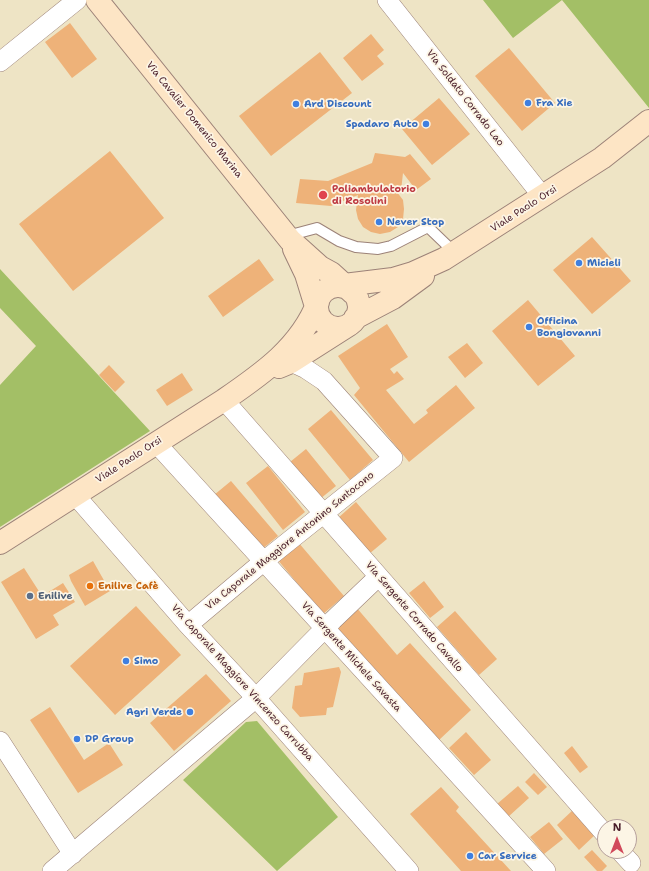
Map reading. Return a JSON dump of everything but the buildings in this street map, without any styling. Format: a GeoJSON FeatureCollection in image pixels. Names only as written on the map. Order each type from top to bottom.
{"type":"FeatureCollection","features":[{"type":"Feature","properties":{"kind":"main road","name":"Via Cavalier Domenico Marina"},"geometry":{"type":"LineString","coordinates":[[97,0],[289,238]]}},
{"type":"Feature","properties":{"kind":"main road","name":"Viale Paolo Orsi"},"geometry":{"type":"LineString","coordinates":[[450,256],[543,197],[648,127]]}},
{"type":"Feature","properties":{"kind":"main road"},"geometry":{"type":"LineString","coordinates":[[289,238],[357,299],[359,305],[358,312],[352,322],[337,328],[321,319],[306,274],[289,238]]}},
{"type":"Feature","properties":{"kind":"main road"},"geometry":{"type":"LineString","coordinates":[[258,377],[296,340],[306,328],[317,308],[320,296],[324,291],[341,284],[393,279],[407,275],[450,256]]}},
{"type":"Feature","properties":{"kind":"main road"},"geometry":{"type":"LineString","coordinates":[[258,377],[292,362],[352,322],[393,298],[450,256]]}},
{"type":"Feature","properties":{"kind":"main road","name":"Viale Paolo Orsi"},"geometry":{"type":"LineString","coordinates":[[0,543],[258,377]]}},
{"type":"Feature","properties":{"kind":"street"},"geometry":{"type":"LineString","coordinates":[[0,62],[77,0]]}},
{"type":"Feature","properties":{"kind":"street","name":"Via Soldato Corrado Lao"},"geometry":{"type":"LineString","coordinates":[[387,0],[543,197]]}},
{"type":"Feature","properties":{"kind":"street"},"geometry":{"type":"LineString","coordinates":[[318,345],[317,358],[324,380]]}},
{"type":"Feature","properties":{"kind":"street"},"geometry":{"type":"LineString","coordinates":[[292,362],[324,380]]}},
{"type":"Feature","properties":{"kind":"street","name":"Via Caporale Maggiore Antonino Santocono"},"geometry":{"type":"LineString","coordinates":[[188,624],[393,458],[324,380]]}},
{"type":"Feature","properties":{"kind":"street","name":"Via Sergente Corrado Cavallo"},"geometry":{"type":"LineString","coordinates":[[224,400],[597,825]]}},
{"type":"Feature","properties":{"kind":"street","name":"Via Sergente Michele Savasta"},"geometry":{"type":"LineString","coordinates":[[156,443],[546,871]]}},
{"type":"Feature","properties":{"kind":"street","name":"Via Caporale Maggiore Vincenzo Carrubba"},"geometry":{"type":"LineString","coordinates":[[75,495],[409,871]]}},
{"type":"Feature","properties":{"kind":"street"},"geometry":{"type":"LineString","coordinates":[[52,871],[256,698],[324,628],[378,577]]}},
{"type":"Feature","properties":{"kind":"street"},"geometry":{"type":"LineString","coordinates":[[0,741],[73,854]]}},
{"type":"Feature","properties":{"kind":"lane"},"geometry":{"type":"LineString","coordinates":[[289,238],[317,228],[344,243],[356,247],[378,249],[391,246],[428,227],[450,256]]}},
{"type":"Feature","properties":{"kind":"green space"},"geometry":{"type":"Polygon","coordinates":[[[483,0],[562,0],[513,38],[483,0]]]}},
{"type":"Feature","properties":{"kind":"green space"},"geometry":{"type":"Polygon","coordinates":[[[562,0],[649,0],[649,108],[562,0]]]}},
{"type":"Feature","properties":{"kind":"green space"},"geometry":{"type":"Polygon","coordinates":[[[0,269],[150,431],[0,527],[0,385],[36,346],[0,308],[0,269]]]}},
{"type":"Feature","properties":{"kind":"green space"},"geometry":{"type":"Polygon","coordinates":[[[257,721],[338,817],[277,871],[183,780],[246,722],[257,721]]]}},
{"type":"Feature","properties":{"kind":"place","name":"Fra Xie"},"geometry":{"type":"Point","coordinates":[528,103]}},
{"type":"Feature","properties":{"kind":"place","name":"Ard Discount"},"geometry":{"type":"Point","coordinates":[296,104]}},
{"type":"Feature","properties":{"kind":"place","name":"Spadaro Auto"},"geometry":{"type":"Point","coordinates":[426,124]}},
{"type":"Feature","properties":{"kind":"place","name":"Poliambulatorio di Rosolini"},"geometry":{"type":"Point","coordinates":[323,195]}},
{"type":"Feature","properties":{"kind":"place","name":"Never Stop"},"geometry":{"type":"Point","coordinates":[379,222]}},
{"type":"Feature","properties":{"kind":"place","name":"Micieli"},"geometry":{"type":"Point","coordinates":[579,263]}},
{"type":"Feature","properties":{"kind":"place","name":"Officina Bongiovanni"},"geometry":{"type":"Point","coordinates":[529,327]}},
{"type":"Feature","properties":{"kind":"place","name":"Enilive Cafè"},"geometry":{"type":"Point","coordinates":[90,586]}},
{"type":"Feature","properties":{"kind":"place","name":"Enilive"},"geometry":{"type":"Point","coordinates":[30,596]}},
{"type":"Feature","properties":{"kind":"place","name":"Simo"},"geometry":{"type":"Point","coordinates":[126,661]}},
{"type":"Feature","properties":{"kind":"place","name":"Agri Verde"},"geometry":{"type":"Point","coordinates":[190,712]}},
{"type":"Feature","properties":{"kind":"place","name":"DP Group"},"geometry":{"type":"Point","coordinates":[77,739]}},
{"type":"Feature","properties":{"kind":"place","name":"Car Service"},"geometry":{"type":"Point","coordinates":[470,856]}}]}
